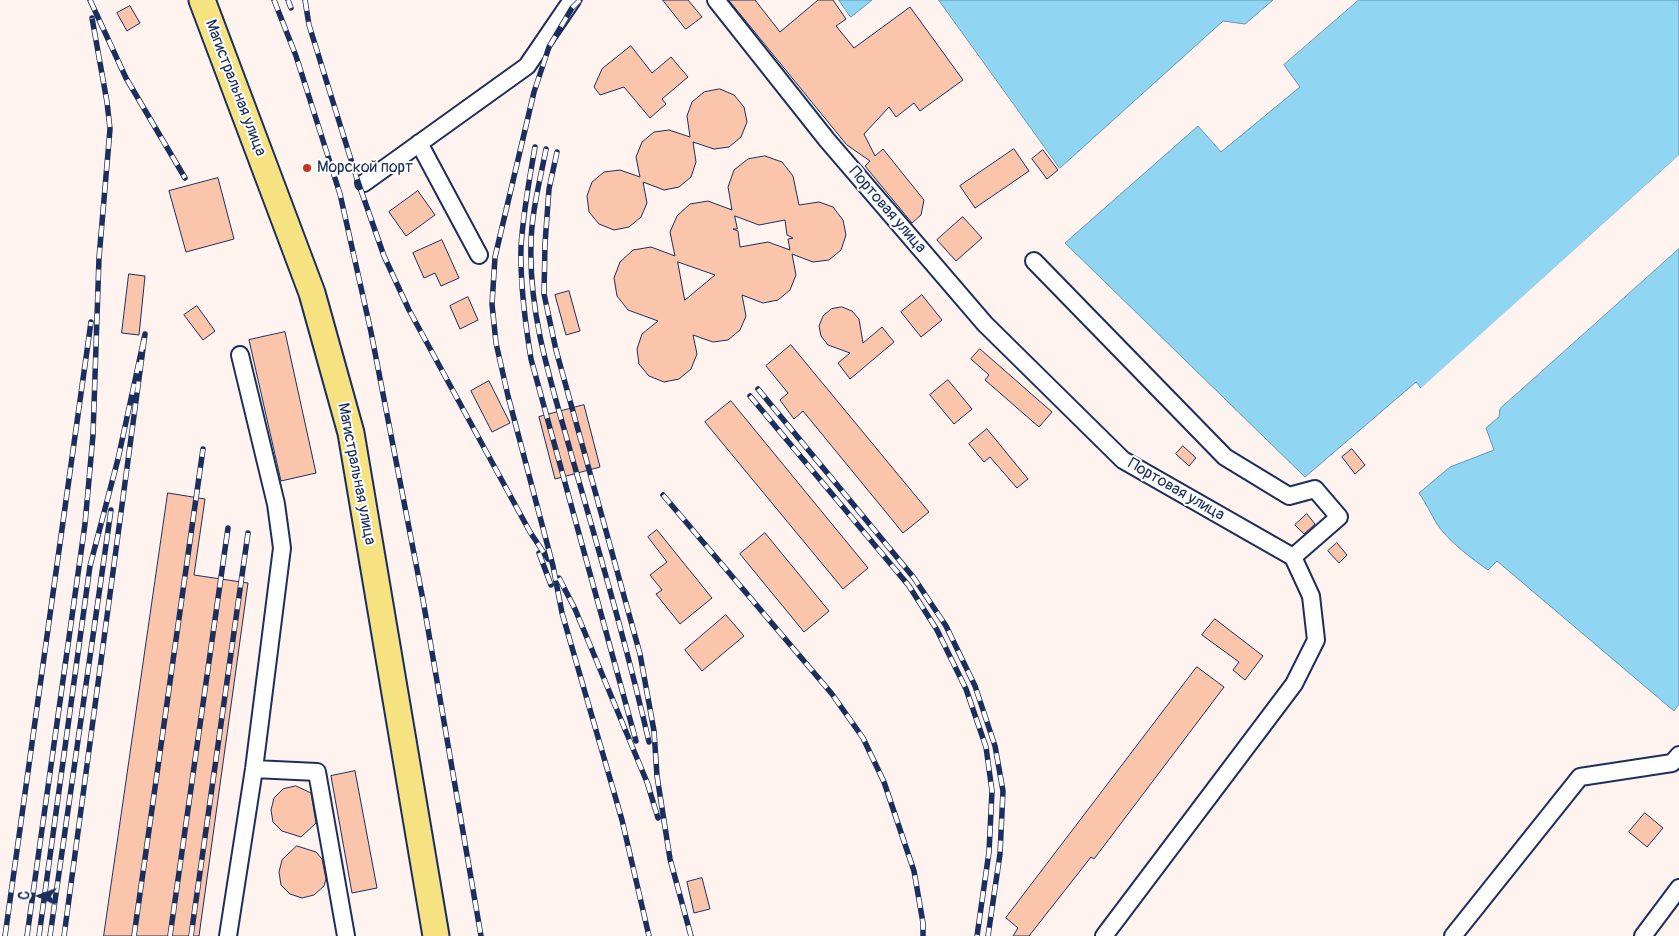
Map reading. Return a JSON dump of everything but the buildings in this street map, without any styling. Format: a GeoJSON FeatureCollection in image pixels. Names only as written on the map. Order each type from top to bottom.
{"type":"FeatureCollection","features":[{"type":"Feature","properties":{"kind":"highway","name":"Магистральная улица"},"geometry":{"type":"LineString","coordinates":[[202,0],[312,293],[351,433],[436,936]]}},
{"type":"Feature","properties":{"kind":"street"},"geometry":{"type":"LineString","coordinates":[[364,183],[527,66],[572,0]]}},
{"type":"Feature","properties":{"kind":"street","name":"Портовая улица"},"geometry":{"type":"LineString","coordinates":[[716,0],[827,140],[985,324],[1123,460],[1293,556]]}},
{"type":"Feature","properties":{"kind":"street"},"geometry":{"type":"LineString","coordinates":[[420,143],[480,255]]}},
{"type":"Feature","properties":{"kind":"street"},"geometry":{"type":"LineString","coordinates":[[1034,261],[1225,457],[1289,496],[1315,489],[1339,517],[1293,556],[1311,596],[1316,640],[1294,684],[1104,936]]}},
{"type":"Feature","properties":{"kind":"street"},"geometry":{"type":"LineString","coordinates":[[228,936],[254,769],[282,548],[276,504],[240,355]]}},
{"type":"Feature","properties":{"kind":"street"},"geometry":{"type":"LineString","coordinates":[[1453,936],[1580,777],[1672,764],[1679,755]]}},
{"type":"Feature","properties":{"kind":"street"},"geometry":{"type":"LineString","coordinates":[[254,769],[317,772],[346,936]]}},
{"type":"Feature","properties":{"kind":"street"},"geometry":{"type":"LineString","coordinates":[[1643,936],[1679,888]]}},
{"type":"Feature","properties":{"kind":"water"},"geometry":{"type":"Polygon","coordinates":[[[839,0],[872,0],[851,17],[839,0]]]}},
{"type":"Feature","properties":{"kind":"water"},"geometry":{"type":"Polygon","coordinates":[[[939,0],[1273,0],[1245,24],[1223,21],[1060,168],[939,0]]]}},
{"type":"Feature","properties":{"kind":"water"},"geometry":{"type":"Polygon","coordinates":[[[1359,0],[1679,0],[1679,155],[1507,311],[1425,393],[1416,382],[1305,477],[1065,243],[1198,126],[1221,152],[1300,87],[1284,65],[1359,0]]]}},
{"type":"Feature","properties":{"kind":"water"},"geometry":{"type":"Polygon","coordinates":[[[1679,249],[1679,704],[1674,711],[1497,561],[1488,570],[1460,549],[1437,524],[1419,493],[1450,467],[1494,450],[1486,428],[1499,417],[1500,409],[1679,249]]]}},
{"type":"Feature","properties":{"kind":"pier"},"geometry":{"type":"Polygon","coordinates":[[[1679,155],[1679,159],[1509,312],[1506,332],[1426,395],[1423,395],[1419,390],[1679,155]]]}},
{"type":"Feature","properties":{"kind":"railway"},"geometry":{"type":"LineString","coordinates":[[90,0],[126,78],[185,178]]}},
{"type":"Feature","properties":{"kind":"railway"},"geometry":{"type":"LineString","coordinates":[[274,0],[296,56],[340,194],[371,332],[423,600],[481,936]]}},
{"type":"Feature","properties":{"kind":"railway"},"geometry":{"type":"LineString","coordinates":[[288,0],[291,8]]}},
{"type":"Feature","properties":{"kind":"railway"},"geometry":{"type":"LineString","coordinates":[[305,0],[309,25],[357,179],[384,256],[409,310],[530,532],[548,559]]}},
{"type":"Feature","properties":{"kind":"railway"},"geometry":{"type":"LineString","coordinates":[[580,0],[572,8],[549,47],[534,92],[495,257],[492,304],[496,343],[508,396],[553,566],[562,613],[622,820],[649,936]]}},
{"type":"Feature","properties":{"kind":"railway"},"geometry":{"type":"LineString","coordinates":[[27,936],[85,524],[93,435],[99,258],[110,129],[92,18]]}},
{"type":"Feature","properties":{"kind":"railway"},"geometry":{"type":"LineString","coordinates":[[535,147],[521,247],[523,303],[531,359],[636,741]]}},
{"type":"Feature","properties":{"kind":"railway"},"geometry":{"type":"LineString","coordinates":[[546,149],[536,197],[531,234],[531,273],[538,327],[550,379],[622,635],[649,742]]}},
{"type":"Feature","properties":{"kind":"railway"},"geometry":{"type":"LineString","coordinates":[[557,152],[549,189],[544,294],[556,350],[640,654],[654,731],[657,776],[670,859],[691,936]]}},
{"type":"Feature","properties":{"kind":"railway"},"geometry":{"type":"LineString","coordinates":[[5,936],[91,322]]}},
{"type":"Feature","properties":{"kind":"railway"},"geometry":{"type":"LineString","coordinates":[[39,936],[90,566],[118,459],[145,334],[64,936]]}},
{"type":"Feature","properties":{"kind":"railway"},"geometry":{"type":"LineString","coordinates":[[758,389],[914,578],[946,626],[975,686],[995,746],[1003,791],[1000,854],[988,936]]}},
{"type":"Feature","properties":{"kind":"railway"},"geometry":{"type":"LineString","coordinates":[[750,396],[909,586],[937,630],[966,689],[986,747],[992,791],[989,852],[977,936]]}},
{"type":"Feature","properties":{"kind":"railway"},"geometry":{"type":"LineString","coordinates":[[134,936],[203,449]]}},
{"type":"Feature","properties":{"kind":"railway"},"geometry":{"type":"LineString","coordinates":[[663,495],[832,694],[863,738],[884,782],[914,871],[923,923],[923,936]]}},
{"type":"Feature","properties":{"kind":"railway"},"geometry":{"type":"LineString","coordinates":[[50,936],[111,510]]}},
{"type":"Feature","properties":{"kind":"railway"},"geometry":{"type":"LineString","coordinates":[[170,936],[228,528]]}},
{"type":"Feature","properties":{"kind":"railway"},"geometry":{"type":"LineString","coordinates":[[191,936],[248,533]]}},
{"type":"Feature","properties":{"kind":"railway"},"geometry":{"type":"LineString","coordinates":[[539,553],[551,585]]}},
{"type":"Feature","properties":{"kind":"railway"},"geometry":{"type":"LineString","coordinates":[[559,578],[575,609],[649,787]]}},
{"type":"Feature","properties":{"kind":"railway"},"geometry":{"type":"LineString","coordinates":[[647,782],[658,818]]}},
{"type":"Feature","properties":{"kind":"place","name":"Морской порт"},"geometry":{"type":"Point","coordinates":[307,168]}}]}
